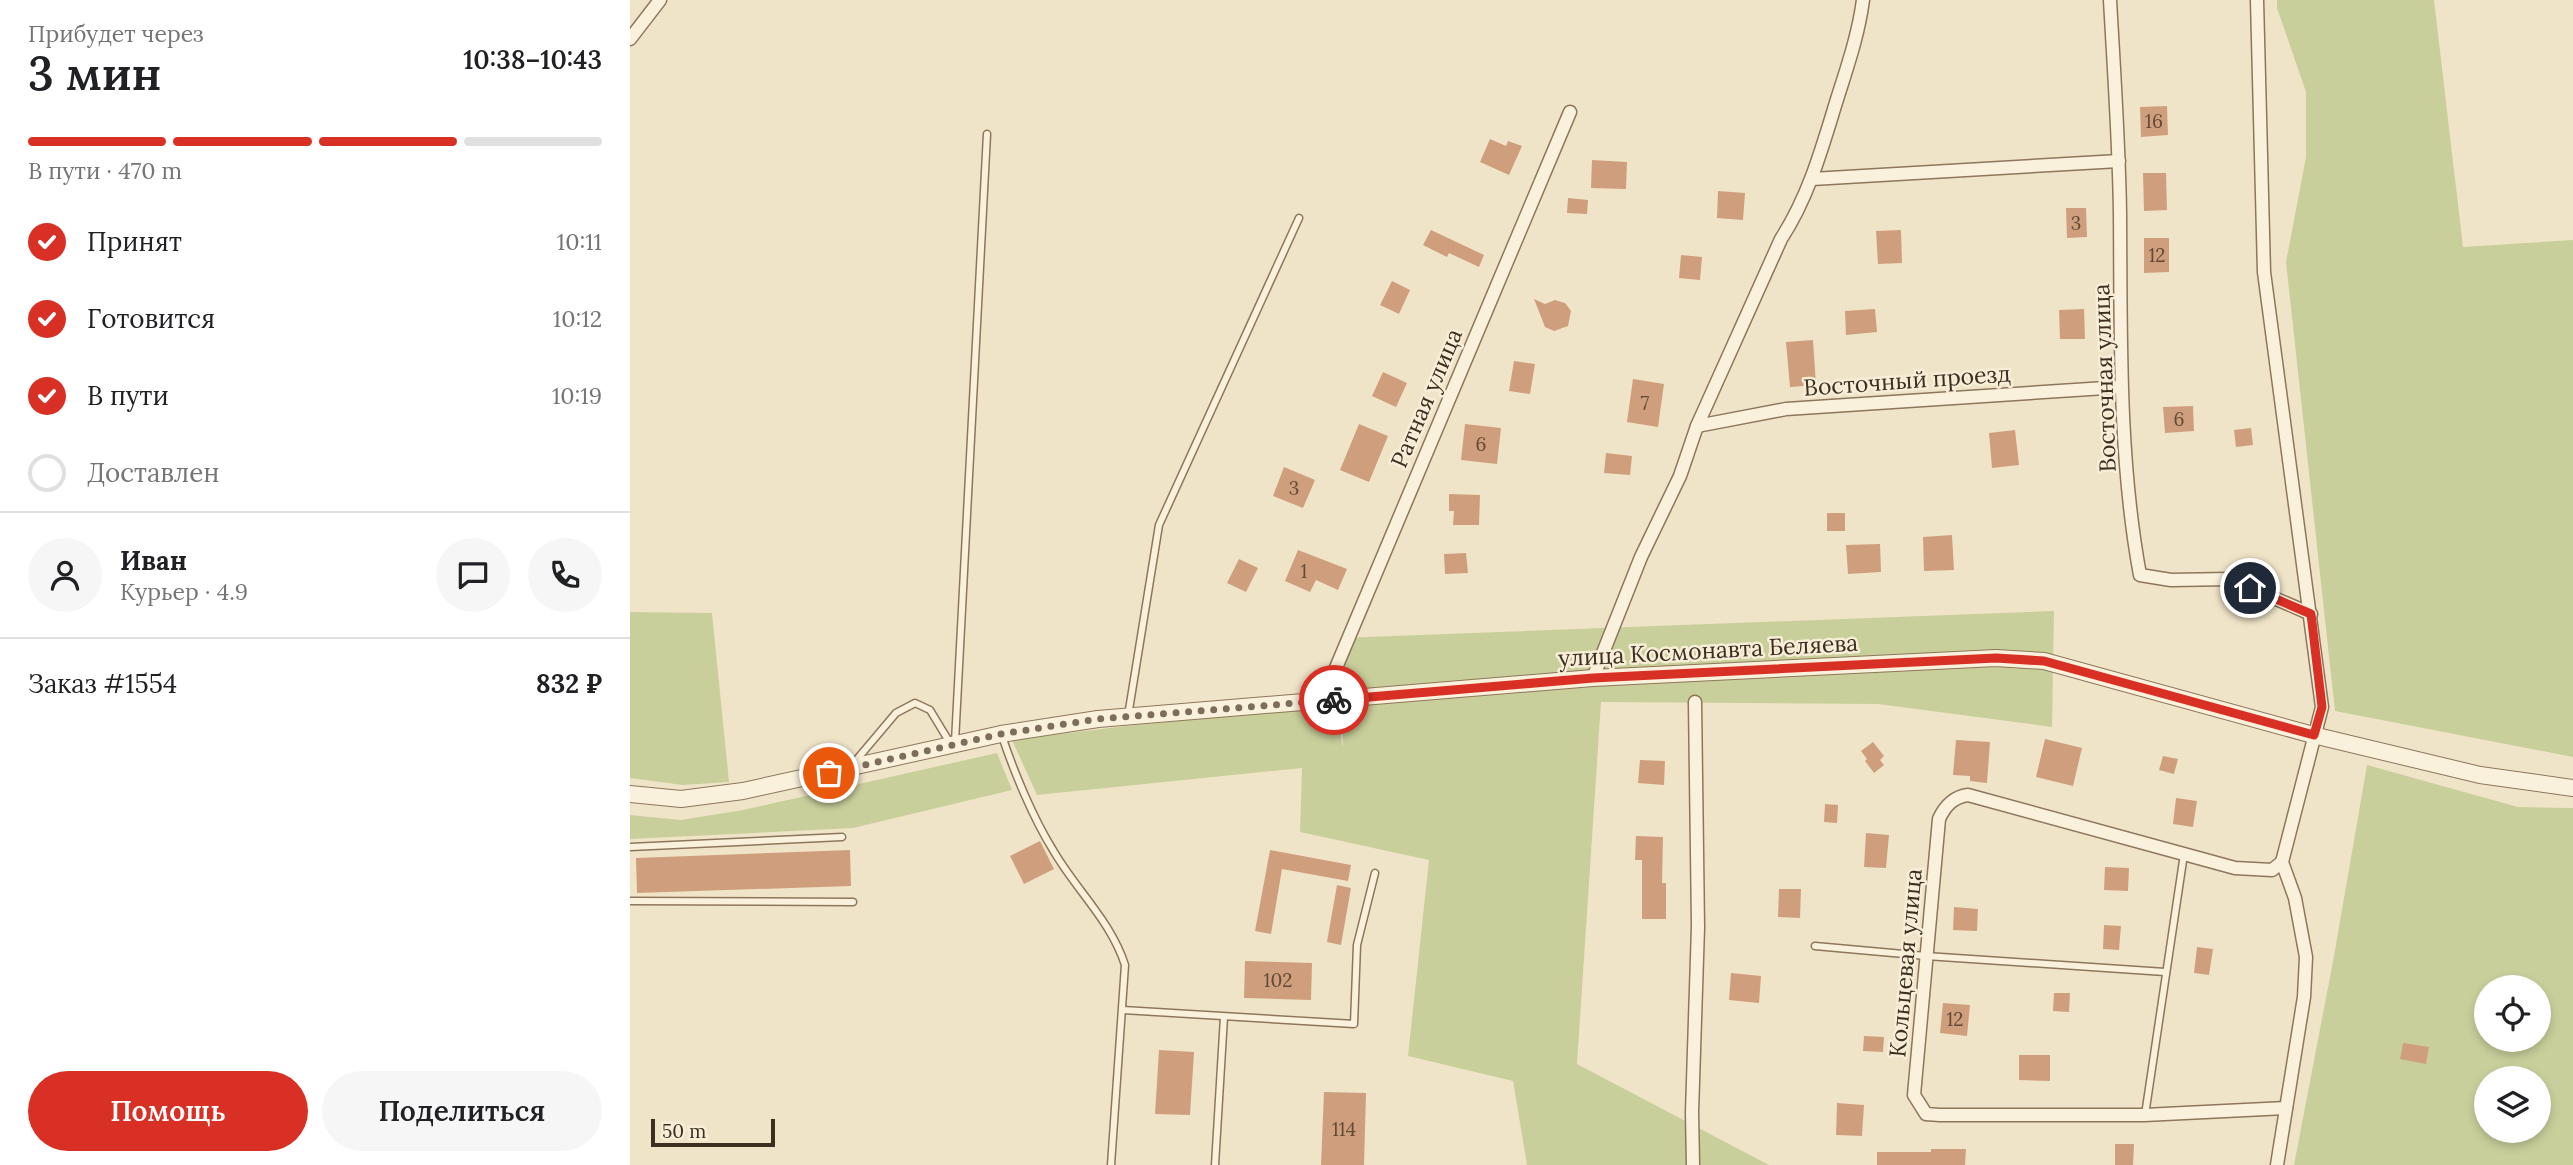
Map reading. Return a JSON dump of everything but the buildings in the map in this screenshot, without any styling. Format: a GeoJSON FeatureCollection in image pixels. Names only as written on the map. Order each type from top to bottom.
{"type":"FeatureCollection","features":[{"type":"Feature","properties":{"kind":"street"},"geometry":{"type":"LineString","coordinates":[[630,39],[660,0]]}},
{"type":"Feature","properties":{"kind":"street"},"geometry":{"type":"LineString","coordinates":[[1593,678],[1641,557],[1680,476],[1697,426],[1781,239],[1795,218],[1812,179],[1859,30],[1863,0]]}},
{"type":"Feature","properties":{"kind":"street","name":"Восточная улица"},"geometry":{"type":"LineString","coordinates":[[2110,0],[2119,161],[2122,387],[2134,540],[2140,575],[2171,580],[2230,579],[2311,614]]}},
{"type":"Feature","properties":{"kind":"street"},"geometry":{"type":"LineString","coordinates":[[2257,0],[2264,272],[2322,707],[2282,862],[2295,898],[2306,957],[2304,997],[2277,1165]]}},
{"type":"Feature","properties":{"kind":"street","name":"Ратная улица"},"geometry":{"type":"LineString","coordinates":[[1322,701],[1570,112]]}},
{"type":"Feature","properties":{"kind":"street"},"geometry":{"type":"LineString","coordinates":[[1812,179],[2119,161]]}},
{"type":"Feature","properties":{"kind":"street","name":"Восточный проезд"},"geometry":{"type":"LineString","coordinates":[[1697,426],[1786,410],[2122,387]]}},
{"type":"Feature","properties":{"kind":"street","name":"улица Космонавта Беляева"},"geometry":{"type":"LineString","coordinates":[[630,794],[681,799],[743,791],[1001,734],[1128,717],[1593,678],[1996,658],[2044,661],[2314,735],[2480,775],[2573,788]]}},
{"type":"Feature","properties":{"kind":"street"},"geometry":{"type":"LineString","coordinates":[[1693,1165],[1692,1112],[1698,927],[1695,702]]}},
{"type":"Feature","properties":{"kind":"street","name":"Кольцевая улица"},"geometry":{"type":"LineString","coordinates":[[2282,862],[2272,870],[2235,868],[1968,794],[1956,797],[1943,810],[1939,819],[1914,1096],[1926,1114],[2144,1115],[2286,1108]]}},
{"type":"Feature","properties":{"kind":"lane"},"geometry":{"type":"LineString","coordinates":[[953,744],[986,134]]}},
{"type":"Feature","properties":{"kind":"lane"},"geometry":{"type":"LineString","coordinates":[[1128,717],[1159,525],[1299,218]]}},
{"type":"Feature","properties":{"kind":"lane"},"geometry":{"type":"LineString","coordinates":[[849,769],[896,713],[915,703],[930,710],[953,744]]}},
{"type":"Feature","properties":{"kind":"lane"},"geometry":{"type":"LineString","coordinates":[[1001,734],[1010,761],[1052,850],[1118,943],[1125,965],[1111,1165]]}},
{"type":"Feature","properties":{"kind":"lane"},"geometry":{"type":"LineString","coordinates":[[630,848],[842,837]]}},
{"type":"Feature","properties":{"kind":"lane"},"geometry":{"type":"LineString","coordinates":[[2144,1115],[2184,854]]}},
{"type":"Feature","properties":{"kind":"lane"},"geometry":{"type":"LineString","coordinates":[[1123,1010],[1354,1024],[1357,945],[1376,873]]}},
{"type":"Feature","properties":{"kind":"lane"},"geometry":{"type":"LineString","coordinates":[[630,901],[853,902]]}},
{"type":"Feature","properties":{"kind":"lane"},"geometry":{"type":"LineString","coordinates":[[1815,946],[2165,972]]}},
{"type":"Feature","properties":{"kind":"lane"},"geometry":{"type":"LineString","coordinates":[[1215,1165],[1224,1017]]}},
{"type":"Feature","properties":{"kind":"green space"},"geometry":{"type":"Polygon","coordinates":[[[2277,0],[2434,0],[2463,247],[2573,240],[2573,757],[2335,711],[2286,262],[2306,157],[2306,92],[2277,8],[2277,0]]]}},
{"type":"Feature","properties":{"kind":"green space"},"geometry":{"type":"Polygon","coordinates":[[[2054,611],[2052,727],[1878,704],[1601,702],[1577,1064],[1769,1165],[1527,1165],[1513,1081],[1408,1056],[1429,860],[1300,832],[1302,768],[1037,795],[1012,740],[1335,706],[1343,748],[1340,638],[2054,611]]]}},
{"type":"Feature","properties":{"kind":"green space"},"geometry":{"type":"Polygon","coordinates":[[[630,612],[712,613],[729,782],[683,785],[630,778],[630,612]]]}},
{"type":"Feature","properties":{"kind":"green space"},"geometry":{"type":"Polygon","coordinates":[[[997,753],[1012,790],[853,828],[630,839],[630,815],[681,820],[743,810],[997,753]]]}},
{"type":"Feature","properties":{"kind":"green space"},"geometry":{"type":"Polygon","coordinates":[[[2367,765],[2518,807],[2573,808],[2573,1165],[2294,1165],[2367,765]]]}},
{"type":"Feature","properties":{"kind":"way so far"},"geometry":{"type":"LineString","coordinates":[[829,773],[951,744],[1098,719],[1334,700]]}},
{"type":"Feature","properties":{"kind":"route"},"geometry":{"type":"LineString","coordinates":[[1334,700],[1593,678],[1996,658],[2044,661],[2314,735],[2322,707],[2311,614],[2250,588]]}}]}
